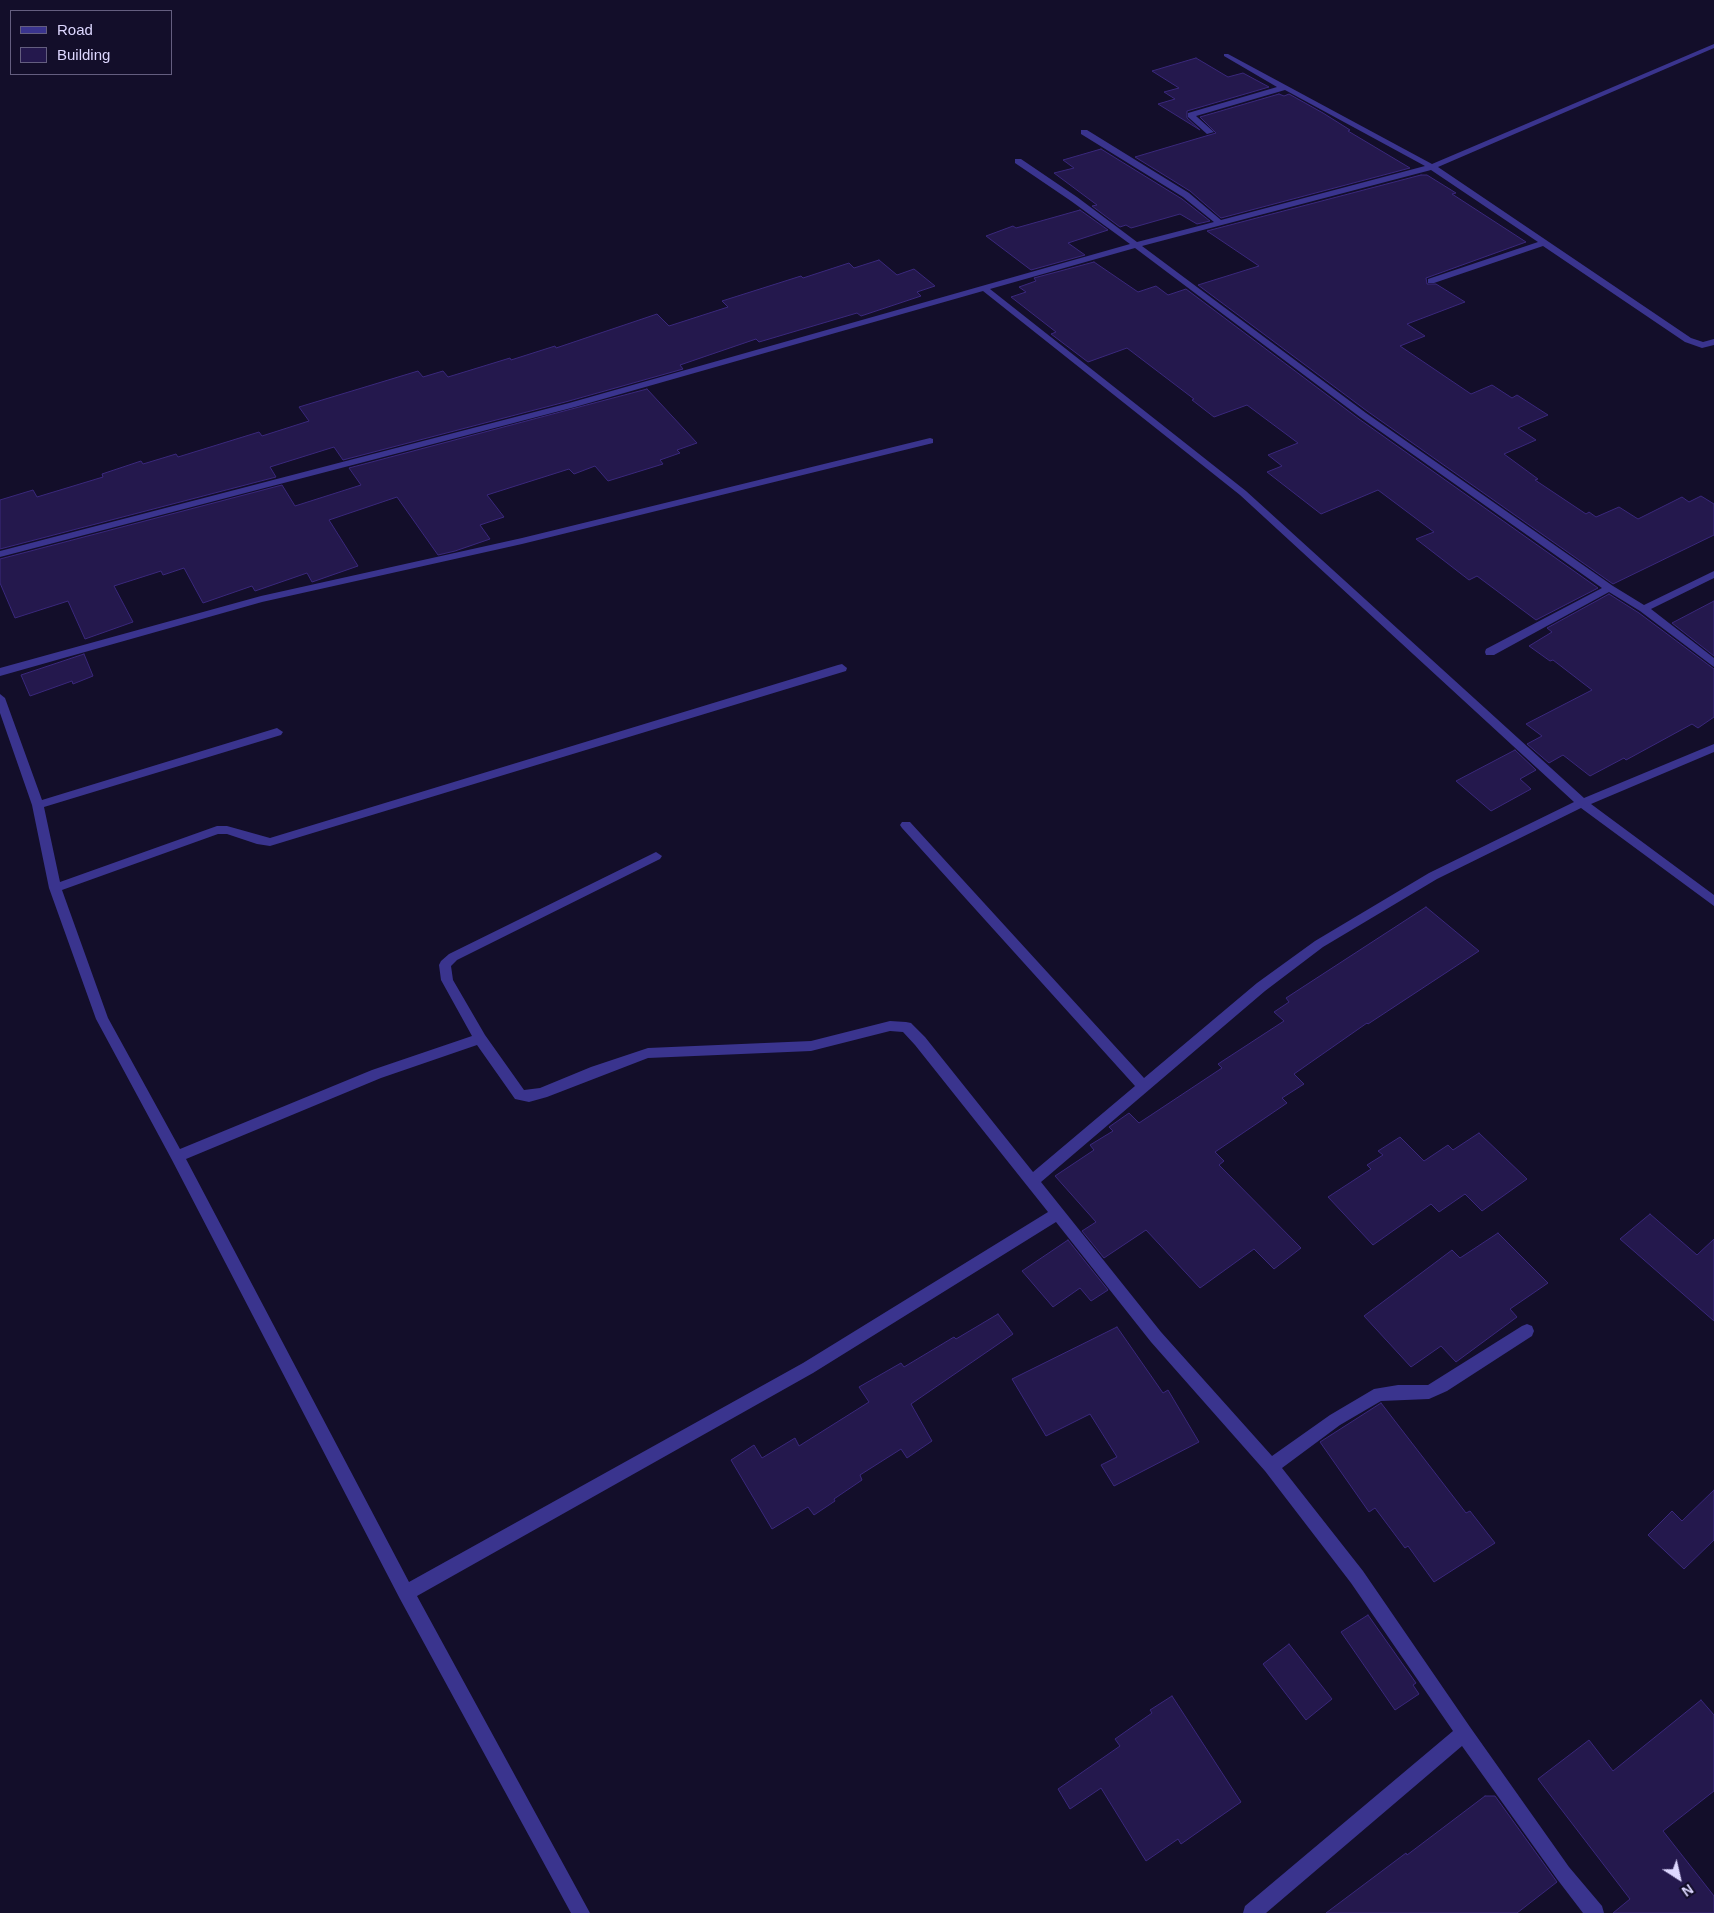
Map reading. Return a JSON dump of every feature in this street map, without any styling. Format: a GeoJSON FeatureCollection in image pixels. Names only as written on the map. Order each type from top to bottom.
{"type":"FeatureCollection","features":[{"type":"Feature","properties":{"kind":"street"},"geometry":{"type":"LineString","coordinates":[[0,554],[572,405],[1218,222],[1432,167],[1714,46]]}},
{"type":"Feature","properties":{"kind":"street"},"geometry":{"type":"LineString","coordinates":[[1226,55],[1432,167],[1688,340],[1702,345],[1714,342]]}},
{"type":"Feature","properties":{"kind":"street"},"geometry":{"type":"LineString","coordinates":[[1210,132],[1192,115],[1282,87]]}},
{"type":"Feature","properties":{"kind":"street"},"geometry":{"type":"LineString","coordinates":[[1084,132],[1186,196],[1218,222]]}},
{"type":"Feature","properties":{"kind":"street"},"geometry":{"type":"LineString","coordinates":[[1018,161],[1074,199],[1363,415],[1609,588],[1644,609],[1714,663]]}},
{"type":"Feature","properties":{"kind":"street"},"geometry":{"type":"LineString","coordinates":[[1431,281],[1544,243]]}},
{"type":"Feature","properties":{"kind":"street"},"geometry":{"type":"LineString","coordinates":[[983,288],[1243,493],[1582,803],[1714,901]]}},
{"type":"Feature","properties":{"kind":"street"},"geometry":{"type":"LineString","coordinates":[[0,672],[261,599],[522,541],[930,441]]}},
{"type":"Feature","properties":{"kind":"street"},"geometry":{"type":"LineString","coordinates":[[1644,609],[1714,574]]}},
{"type":"Feature","properties":{"kind":"street"},"geometry":{"type":"LineString","coordinates":[[1490,652],[1609,588]]}},
{"type":"Feature","properties":{"kind":"street"},"geometry":{"type":"LineString","coordinates":[[55,888],[217,830],[227,830],[257,840],[270,842],[842,668]]}},
{"type":"Feature","properties":{"kind":"street"},"geometry":{"type":"LineString","coordinates":[[0,698],[38,805],[55,888],[102,1019],[177,1156],[406,1593],[581,1913]]}},
{"type":"Feature","properties":{"kind":"street"},"geometry":{"type":"LineString","coordinates":[[38,805],[278,732]]}},
{"type":"Feature","properties":{"kind":"street"},"geometry":{"type":"LineString","coordinates":[[1031,1182],[1261,987],[1319,944],[1434,876],[1582,803],[1714,748]]}},
{"type":"Feature","properties":{"kind":"street"},"geometry":{"type":"LineString","coordinates":[[906,825],[978,902],[1143,1086]]}},
{"type":"Feature","properties":{"kind":"street"},"geometry":{"type":"LineString","coordinates":[[656,856],[454,957],[445,965],[447,980],[480,1039],[520,1095],[529,1096],[648,1052],[811,1046],[873,1030],[900,1025],[906,1027],[920,1041],[1031,1182],[1059,1213],[1156,1337],[1271,1466],[1357,1577],[1464,1734],[1563,1873],[1595,1913]]}},
{"type":"Feature","properties":{"kind":"street"},"geometry":{"type":"LineString","coordinates":[[177,1156],[377,1074],[480,1039]]}},
{"type":"Feature","properties":{"kind":"street"},"geometry":{"type":"LineString","coordinates":[[406,1593],[808,1368],[1059,1213]]}},
{"type":"Feature","properties":{"kind":"street"},"geometry":{"type":"LineString","coordinates":[[1271,1466],[1335,1420],[1379,1394],[1429,1392],[1442,1386],[1527,1331]]}},
{"type":"Feature","properties":{"kind":"street"},"geometry":{"type":"LineString","coordinates":[[1252,1913],[1464,1734]]}},
{"type":"Feature","properties":{"kind":"building"},"geometry":{"type":"Polygon","coordinates":[[[1196,58],[1228,77],[1243,73],[1269,87],[1187,111],[1187,118],[1200,130],[1158,104],[1175,99],[1164,92],[1179,88],[1152,71],[1196,58]]]}},
{"type":"Feature","properties":{"kind":"building"},"geometry":{"type":"Polygon","coordinates":[[[1279,94],[1284,96],[1289,94],[1323,113],[1350,130],[1348,131],[1410,168],[1221,218],[1190,191],[1135,157],[1216,133],[1200,117],[1279,94]]]}},
{"type":"Feature","properties":{"kind":"building"},"geometry":{"type":"Polygon","coordinates":[[[1101,149],[1182,199],[1210,221],[1197,224],[1180,214],[1131,228],[1126,225],[1120,227],[1092,206],[1097,205],[1054,173],[1074,168],[1063,160],[1101,149]]]}},
{"type":"Feature","properties":{"kind":"building"},"geometry":{"type":"Polygon","coordinates":[[[1427,175],[1456,193],[1452,194],[1526,242],[1426,278],[1427,284],[1436,284],[1465,302],[1407,324],[1425,336],[1400,346],[1471,394],[1492,385],[1512,398],[1517,395],[1548,415],[1518,428],[1536,440],[1504,454],[1538,479],[1535,480],[1586,514],[1589,512],[1596,517],[1619,507],[1638,519],[1682,497],[1689,502],[1701,496],[1714,504],[1714,535],[1613,584],[1367,411],[1198,285],[1259,266],[1207,231],[1427,175]]]}},
{"type":"Feature","properties":{"kind":"building"},"geometry":{"type":"Polygon","coordinates":[[[1080,210],[1108,230],[1068,243],[1085,255],[1031,270],[986,236],[1013,226],[1016,228],[1080,210]]]}},
{"type":"Feature","properties":{"kind":"building"},"geometry":{"type":"Polygon","coordinates":[[[879,260],[897,275],[914,269],[935,286],[917,292],[921,296],[861,316],[857,313],[759,342],[756,339],[680,365],[683,369],[343,460],[334,447],[270,467],[276,477],[0,549],[0,500],[33,490],[37,497],[103,477],[102,474],[141,461],[143,464],[176,454],[178,457],[259,432],[262,436],[309,421],[299,407],[418,371],[423,377],[443,371],[448,377],[510,358],[511,360],[555,346],[556,348],[657,314],[669,326],[728,307],[722,301],[801,276],[803,278],[849,263],[854,268],[879,260]]]}},
{"type":"Feature","properties":{"kind":"building"},"geometry":{"type":"Polygon","coordinates":[[[1094,262],[1138,292],[1156,286],[1168,295],[1186,289],[1359,419],[1598,588],[1536,620],[1477,576],[1469,580],[1416,539],[1434,532],[1378,490],[1321,514],[1267,472],[1282,466],[1268,455],[1298,443],[1247,405],[1214,417],[1192,400],[1194,399],[1127,348],[1088,362],[1051,334],[1056,332],[1011,297],[1026,292],[1019,287],[1036,281],[1034,278],[1094,262]]]}},
{"type":"Feature","properties":{"kind":"building"},"geometry":{"type":"Polygon","coordinates":[[[647,389],[697,443],[677,450],[680,453],[660,460],[663,464],[608,481],[595,466],[574,474],[569,469],[487,495],[504,517],[480,525],[490,539],[455,551],[438,555],[397,497],[329,520],[358,566],[312,582],[307,573],[255,591],[252,586],[203,603],[184,568],[163,575],[161,571],[114,586],[133,622],[85,639],[68,601],[15,618],[0,583],[0,559],[282,485],[295,506],[361,485],[349,468],[647,389]]]}},
{"type":"Feature","properties":{"kind":"building"},"geometry":{"type":"Polygon","coordinates":[[[1609,594],[1639,613],[1714,669],[1714,717],[1698,728],[1692,724],[1626,760],[1624,758],[1590,776],[1563,755],[1549,763],[1527,744],[1542,736],[1526,724],[1592,690],[1553,660],[1550,661],[1529,646],[1552,632],[1547,628],[1609,594]]]}},
{"type":"Feature","properties":{"kind":"building"},"geometry":{"type":"Polygon","coordinates":[[[1714,601],[1714,656],[1672,623],[1714,601]]]}},
{"type":"Feature","properties":{"kind":"building"},"geometry":{"type":"Polygon","coordinates":[[[84,654],[93,676],[73,684],[72,681],[30,696],[21,675],[84,654]]]}},
{"type":"Feature","properties":{"kind":"building"},"geometry":{"type":"Polygon","coordinates":[[[1515,750],[1536,770],[1520,779],[1531,789],[1491,811],[1456,781],[1515,750]]]}},
{"type":"Feature","properties":{"kind":"building"},"geometry":{"type":"Polygon","coordinates":[[[1426,907],[1479,951],[1367,1023],[1294,1074],[1304,1084],[1282,1098],[1287,1103],[1215,1152],[1224,1161],[1219,1165],[1301,1248],[1274,1269],[1254,1249],[1200,1288],[1146,1230],[1104,1258],[1082,1231],[1096,1222],[1055,1176],[1094,1150],[1090,1145],[1113,1131],[1109,1127],[1129,1113],[1139,1123],[1222,1068],[1218,1064],[1284,1021],[1274,1012],[1289,1002],[1286,998],[1426,907]]]}},
{"type":"Feature","properties":{"kind":"building"},"geometry":{"type":"Polygon","coordinates":[[[1479,1133],[1527,1179],[1482,1211],[1465,1194],[1439,1212],[1431,1204],[1373,1245],[1328,1197],[1371,1169],[1367,1165],[1383,1155],[1378,1151],[1400,1137],[1424,1161],[1448,1145],[1453,1150],[1479,1133]]]}},
{"type":"Feature","properties":{"kind":"building"},"geometry":{"type":"Polygon","coordinates":[[[1650,1214],[1697,1255],[1714,1239],[1714,1321],[1620,1239],[1650,1214]]]}},
{"type":"Feature","properties":{"kind":"building"},"geometry":{"type":"Polygon","coordinates":[[[1498,1233],[1548,1283],[1510,1309],[1517,1317],[1456,1362],[1441,1346],[1411,1367],[1364,1316],[1452,1250],[1460,1258],[1498,1233]]]}},
{"type":"Feature","properties":{"kind":"building"},"geometry":{"type":"Polygon","coordinates":[[[1068,1240],[1108,1290],[1091,1301],[1080,1288],[1053,1307],[1022,1271],[1068,1240]]]}},
{"type":"Feature","properties":{"kind":"building"},"geometry":{"type":"Polygon","coordinates":[[[998,1314],[1013,1334],[911,1404],[932,1441],[907,1458],[901,1449],[860,1475],[862,1480],[814,1515],[808,1507],[772,1529],[731,1460],[754,1445],[762,1458],[795,1438],[799,1446],[869,1402],[859,1387],[901,1363],[904,1367],[954,1337],[956,1339],[998,1314]]]}},
{"type":"Feature","properties":{"kind":"building"},"geometry":{"type":"Polygon","coordinates":[[[1117,1327],[1163,1393],[1168,1390],[1199,1442],[1114,1486],[1101,1465],[1117,1457],[1090,1414],[1046,1436],[1012,1379],[1117,1327]]]}},
{"type":"Feature","properties":{"kind":"building"},"geometry":{"type":"Polygon","coordinates":[[[1381,1403],[1466,1513],[1470,1511],[1495,1543],[1434,1582],[1408,1546],[1405,1548],[1375,1508],[1369,1512],[1320,1442],[1381,1403]]]}},
{"type":"Feature","properties":{"kind":"building"},"geometry":{"type":"Polygon","coordinates":[[[1714,1490],[1714,1540],[1684,1569],[1648,1535],[1672,1511],[1682,1521],[1714,1490]]]}},
{"type":"Feature","properties":{"kind":"building"},"geometry":{"type":"Polygon","coordinates":[[[1368,1615],[1416,1683],[1413,1685],[1419,1694],[1395,1710],[1341,1632],[1368,1615]]]}},
{"type":"Feature","properties":{"kind":"building"},"geometry":{"type":"Polygon","coordinates":[[[1289,1644],[1332,1699],[1306,1720],[1263,1664],[1289,1644]]]}},
{"type":"Feature","properties":{"kind":"building"},"geometry":{"type":"Polygon","coordinates":[[[1172,1696],[1241,1802],[1181,1844],[1178,1839],[1146,1861],[1101,1788],[1070,1809],[1058,1789],[1120,1746],[1115,1739],[1152,1713],[1150,1710],[1172,1696]]]}},
{"type":"Feature","properties":{"kind":"building"},"geometry":{"type":"Polygon","coordinates":[[[1701,1700],[1714,1715],[1714,1791],[1663,1831],[1714,1896],[1714,1913],[1613,1913],[1630,1899],[1538,1779],[1589,1740],[1613,1771],[1701,1700]]]}},
{"type":"Feature","properties":{"kind":"building"},"geometry":{"type":"Polygon","coordinates":[[[1485,1796],[1495,1796],[1557,1882],[1517,1913],[1326,1913],[1406,1853],[1407,1855],[1485,1796]]]}}]}
